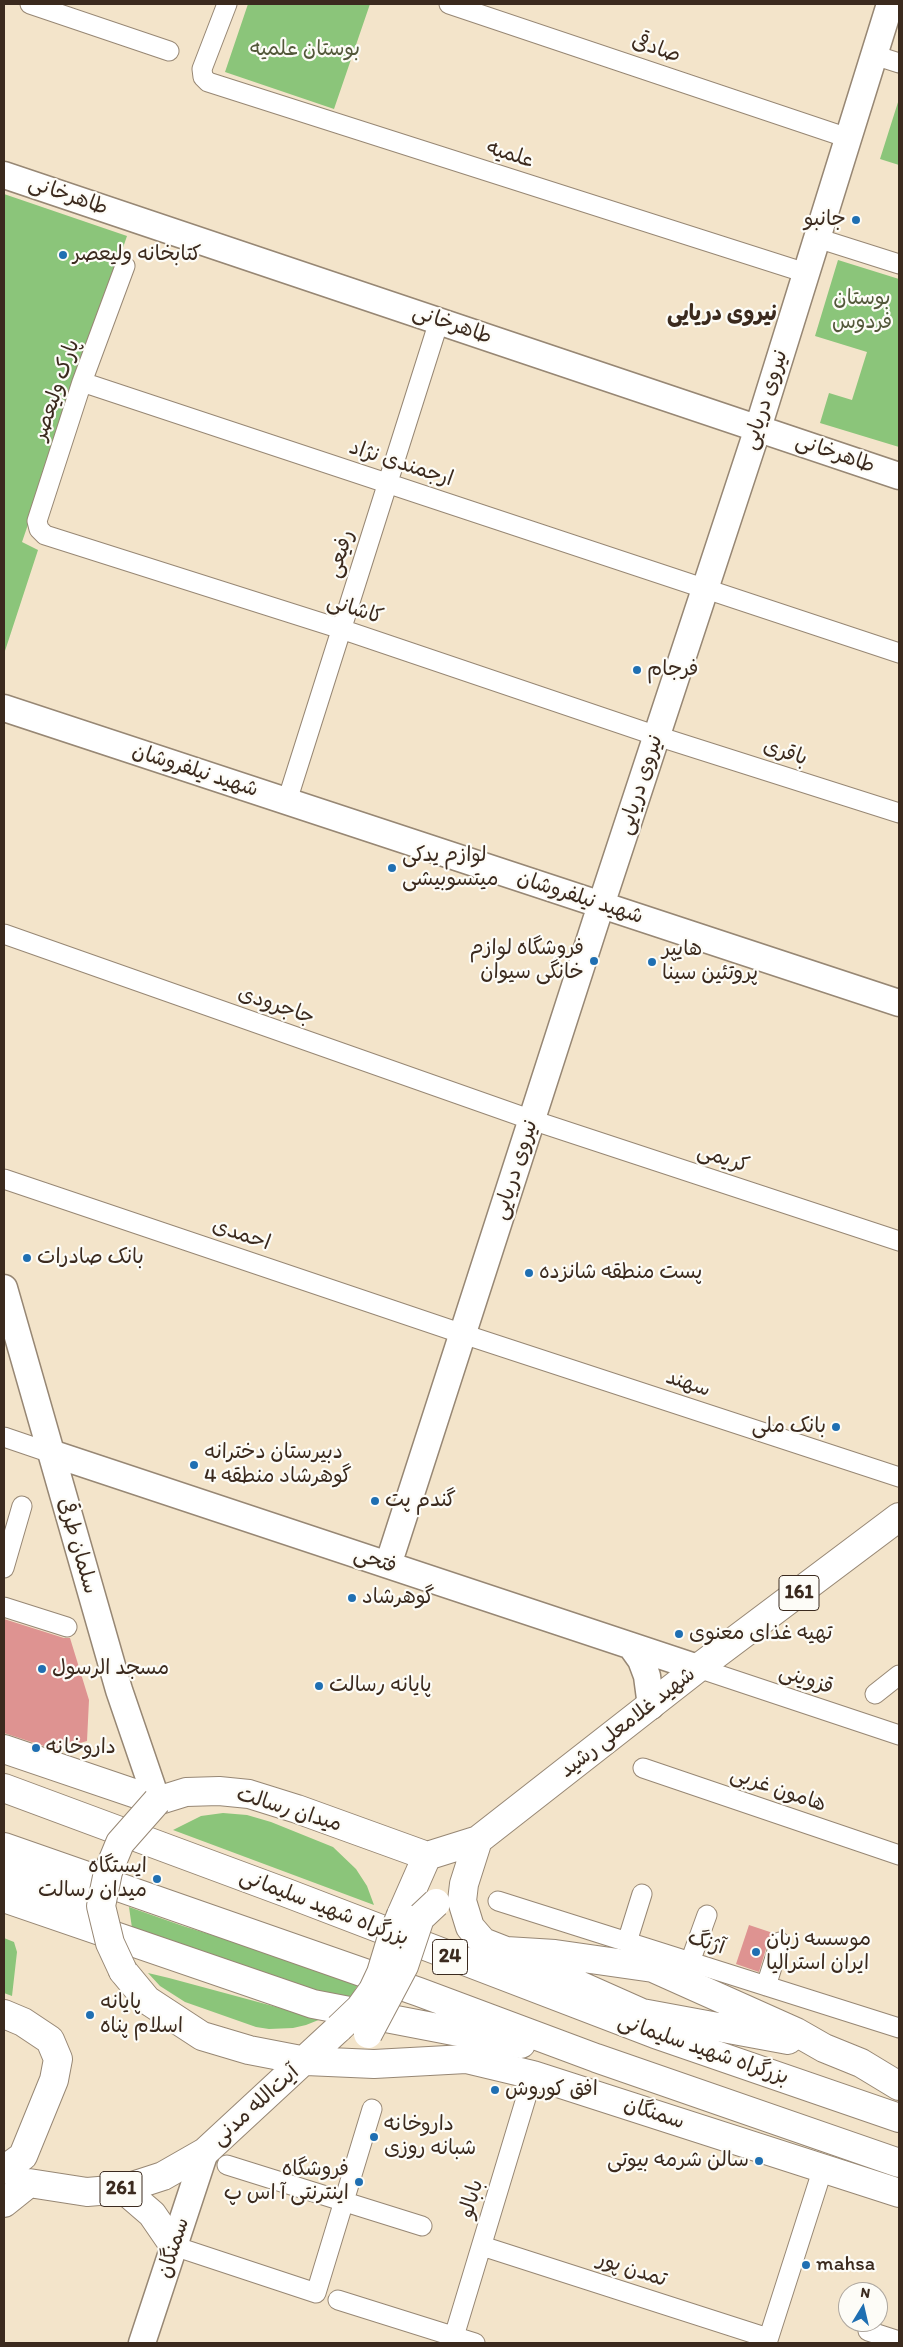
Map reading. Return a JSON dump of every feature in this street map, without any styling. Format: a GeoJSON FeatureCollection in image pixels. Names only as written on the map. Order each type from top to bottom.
{"type":"FeatureCollection","features":[{"type":"Feature","properties":{"kind":"main road","name":"نیروی دریایی"},"geometry":{"type":"LineString","coordinates":[[388,1565],[601,905],[758,428],[890,4]]}},
{"type":"Feature","properties":{"kind":"main road","name":"طاهرخانی"},"geometry":{"type":"LineString","coordinates":[[4,174],[899,476]]}},
{"type":"Feature","properties":{"kind":"main road","name":"شهید نیلفروشان"},"geometry":{"type":"LineString","coordinates":[[4,708],[899,1003]]}},
{"type":"Feature","properties":{"kind":"main road","name":"سلمان طرقی"},"geometry":{"type":"LineString","coordinates":[[4,1288],[119,1690],[158,1801]]}},
{"type":"Feature","properties":{"kind":"main road","name":"فتحی"},"geometry":{"type":"LineString","coordinates":[[51,1453],[698,1668]]}},
{"type":"Feature","properties":{"kind":"main road","name":"شهید غلامعلی رشید"},"geometry":{"type":"LineString","coordinates":[[427,1856],[478,1840],[698,1668],[899,1517]]}},
{"type":"Feature","properties":{"kind":"main road"},"geometry":{"type":"LineString","coordinates":[[631,1646],[641,1660],[647,1676],[651,1706]]}},
{"type":"Feature","properties":{"kind":"main road"},"geometry":{"type":"LineString","coordinates":[[4,1750],[158,1801],[120,1843],[108,1872],[101,1906],[110,1943],[123,1971],[147,2000],[202,2036],[249,2050],[306,2061],[360,2008],[373,1990],[381,1973],[392,1937],[427,1856]]}},
{"type":"Feature","properties":{"kind":"main road","name":"بزرگراه شهید سلیمانی"},"geometry":{"type":"LineString","coordinates":[[4,1788],[278,1889],[655,2034],[899,2118]]}},
{"type":"Feature","properties":{"kind":"main road","name":"میدان رسالت"},"geometry":{"type":"LineString","coordinates":[[158,1801],[186,1792],[219,1791],[249,1794],[297,1809],[427,1856]]}},
{"type":"Feature","properties":{"kind":"main road"},"geometry":{"type":"LineString","coordinates":[[478,1840],[464,1884],[462,1901],[470,1927],[483,1942],[506,1951],[526,1963],[642,2013],[824,2048]]}},
{"type":"Feature","properties":{"kind":"main road","name":"بزرگراه شهید سلیمانی"},"geometry":{"type":"LineString","coordinates":[[4,1847],[419,1992],[596,2058],[899,2162]]}},
{"type":"Feature","properties":{"kind":"main road"},"geometry":{"type":"LineString","coordinates":[[4,1873],[101,1906]]}},
{"type":"Feature","properties":{"kind":"main road"},"geometry":{"type":"LineString","coordinates":[[4,1898],[313,2004],[596,2058]]}},
{"type":"Feature","properties":{"kind":"main road"},"geometry":{"type":"LineString","coordinates":[[426,2060],[371,2041],[368,2034],[404,1966],[420,1918],[436,1903],[462,1901]]}},
{"type":"Feature","properties":{"kind":"main road"},"geometry":{"type":"LineString","coordinates":[[506,1951],[555,1954],[653,1968],[796,2032],[824,2048],[861,2064],[899,2086]]}},
{"type":"Feature","properties":{"kind":"main road"},"geometry":{"type":"LineString","coordinates":[[4,2014],[23,2022],[50,2040],[58,2059],[54,2080],[13,2163]]}},
{"type":"Feature","properties":{"kind":"main road","name":"سمنگان"},"geometry":{"type":"LineString","coordinates":[[306,2061],[374,2064],[466,2059],[533,2075],[899,2193]]}},
{"type":"Feature","properties":{"kind":"main road","name":"آیت‌الله مدنی"},"geometry":{"type":"LineString","coordinates":[[216,2158],[306,2061]]}},
{"type":"Feature","properties":{"kind":"main road","name":"سمنگان"},"geometry":{"type":"LineString","coordinates":[[142,2343],[174,2246],[216,2158]]}},
{"type":"Feature","properties":{"kind":"main road","name":"261"},"geometry":{"type":"LineString","coordinates":[[4,2203],[29,2183],[87,2192],[123,2189],[216,2158]]}},
{"type":"Feature","properties":{"kind":"main road"},"geometry":{"type":"LineString","coordinates":[[123,2189],[152,2214],[174,2246]]}},
{"type":"Feature","properties":{"kind":"street"},"geometry":{"type":"LineString","coordinates":[[30,4],[169,51]]}},
{"type":"Feature","properties":{"kind":"street","name":"علمیه"},"geometry":{"type":"LineString","coordinates":[[227,4],[202,69],[203,77],[208,82],[806,273]]}},
{"type":"Feature","properties":{"kind":"street","name":"صادقی"},"geometry":{"type":"LineString","coordinates":[[449,4],[848,138]]}},
{"type":"Feature","properties":{"kind":"street"},"geometry":{"type":"LineString","coordinates":[[874,55],[899,64]]}},
{"type":"Feature","properties":{"kind":"street"},"geometry":{"type":"LineString","coordinates":[[817,238],[899,264]]}},
{"type":"Feature","properties":{"kind":"street","name":"پارک ولیعصر"},"geometry":{"type":"LineString","coordinates":[[39,529],[37,520],[82,382],[125,266]]}},
{"type":"Feature","properties":{"kind":"street","name":"رفیعی"},"geometry":{"type":"LineString","coordinates":[[287,801],[439,321]]}},
{"type":"Feature","properties":{"kind":"street","name":"ارجمندی نژاد"},"geometry":{"type":"LineString","coordinates":[[82,382],[705,587],[899,653]]}},
{"type":"Feature","properties":{"kind":"street","name":"کاشانی"},"geometry":{"type":"LineString","coordinates":[[39,529],[45,535],[341,629],[657,736]]}},
{"type":"Feature","properties":{"kind":"street","name":"باقری"},"geometry":{"type":"LineString","coordinates":[[657,736],[899,813]]}},
{"type":"Feature","properties":{"kind":"street","name":"جاجرودی"},"geometry":{"type":"LineString","coordinates":[[4,934],[532,1120]]}},
{"type":"Feature","properties":{"kind":"street","name":"کریمی"},"geometry":{"type":"LineString","coordinates":[[532,1120],[899,1242]]}},
{"type":"Feature","properties":{"kind":"street","name":"احمدی"},"geometry":{"type":"LineString","coordinates":[[4,1179],[463,1334]]}},
{"type":"Feature","properties":{"kind":"street","name":"سهند"},"geometry":{"type":"LineString","coordinates":[[463,1334],[899,1477]]}},
{"type":"Feature","properties":{"kind":"street"},"geometry":{"type":"LineString","coordinates":[[4,1438],[51,1453]]}},
{"type":"Feature","properties":{"kind":"street"},"geometry":{"type":"LineString","coordinates":[[4,1568],[22,1506]]}},
{"type":"Feature","properties":{"kind":"street"},"geometry":{"type":"LineString","coordinates":[[4,1607],[67,1627]]}},
{"type":"Feature","properties":{"kind":"street","name":"قزوینی"},"geometry":{"type":"LineString","coordinates":[[698,1668],[899,1735]]}},
{"type":"Feature","properties":{"kind":"street"},"geometry":{"type":"LineString","coordinates":[[875,1694],[899,1674]]}},
{"type":"Feature","properties":{"kind":"street","name":"هامون غربی"},"geometry":{"type":"LineString","coordinates":[[643,1768],[899,1855]]}},
{"type":"Feature","properties":{"kind":"street"},"geometry":{"type":"LineString","coordinates":[[627,1942],[642,1894]]}},
{"type":"Feature","properties":{"kind":"street","name":"آژنگ"},"geometry":{"type":"LineString","coordinates":[[498,1901],[899,2028]]}},
{"type":"Feature","properties":{"kind":"street"},"geometry":{"type":"LineString","coordinates":[[690,1962],[707,1915]]}},
{"type":"Feature","properties":{"kind":"street"},"geometry":{"type":"LineString","coordinates":[[766,1986],[780,1942]]}},
{"type":"Feature","properties":{"kind":"street","name":"بابالو"},"geometry":{"type":"LineString","coordinates":[[453,2340],[533,2075]]}},
{"type":"Feature","properties":{"kind":"street"},"geometry":{"type":"LineString","coordinates":[[174,2246],[316,2292],[372,2109]]}},
{"type":"Feature","properties":{"kind":"street"},"geometry":{"type":"LineString","coordinates":[[216,2158],[422,2226]]}},
{"type":"Feature","properties":{"kind":"street"},"geometry":{"type":"LineString","coordinates":[[767,2340],[823,2168]]}},
{"type":"Feature","properties":{"kind":"street","name":"تمدن پور"},"geometry":{"type":"LineString","coordinates":[[482,2246],[767,2340]]}},
{"type":"Feature","properties":{"kind":"street"},"geometry":{"type":"LineString","coordinates":[[338,2300],[453,2340],[475,2343]]}},
{"type":"Feature","properties":{"kind":"street"},"geometry":{"type":"LineString","coordinates":[[874,2332],[899,2341]]}},
{"type":"Feature","properties":{"kind":"green space","name":"بوستان علمیه"},"geometry":{"type":"Polygon","coordinates":[[[248,4],[370,4],[334,109],[225,72],[248,4]]]}},
{"type":"Feature","properties":{"kind":"green space"},"geometry":{"type":"Polygon","coordinates":[[[899,99],[899,165],[880,159],[899,99]]]}},
{"type":"Feature","properties":{"kind":"green space"},"geometry":{"type":"Polygon","coordinates":[[[4,194],[127,236],[22,542],[38,550],[4,654],[4,194]]]}},
{"type":"Feature","properties":{"kind":"green space","name":"بوستان فردوس"},"geometry":{"type":"Polygon","coordinates":[[[838,260],[899,279],[899,447],[820,423],[829,393],[852,400],[867,352],[815,336],[838,260]]]}},
{"type":"Feature","properties":{"kind":"green space"},"geometry":{"type":"Polygon","coordinates":[[[223,1813],[247,1815],[271,1822],[333,1847],[356,1869],[367,1886],[374,1905],[173,1830],[201,1816],[223,1813]]]}},
{"type":"Feature","properties":{"kind":"green space"},"geometry":{"type":"Polygon","coordinates":[[[129,1907],[183,1926],[360,1981],[352,1995],[346,1999],[134,1942],[129,1907]]]}},
{"type":"Feature","properties":{"kind":"green space"},"geometry":{"type":"Polygon","coordinates":[[[4,1938],[14,1942],[17,1952],[12,1996],[4,1993],[4,1938]]]}},
{"type":"Feature","properties":{"kind":"green space"},"geometry":{"type":"Polygon","coordinates":[[[148,1973],[321,2019],[293,2028],[269,2029],[256,2027],[185,2002],[160,1986],[148,1973]]]}},
{"type":"Feature","properties":{"kind":"building","name":"مسجد الرسول"},"geometry":{"type":"Polygon","coordinates":[[[4,1619],[64,1638],[70,1638],[89,1700],[87,1741],[56,1750],[4,1733],[4,1619]]]}},
{"type":"Feature","properties":{"kind":"building","name":"موسسه زبان ایران استرالیا"},"geometry":{"type":"Polygon","coordinates":[[[749,1925],[773,1933],[769,1939],[759,1972],[736,1964],[749,1925]]]}},
{"type":"Feature","properties":{"kind":"place","name":"جانبو"},"geometry":{"type":"Point","coordinates":[856,220]}},
{"type":"Feature","properties":{"kind":"place","name":"کتابخانه ولیعصر"},"geometry":{"type":"Point","coordinates":[63,255]}},
{"type":"Feature","properties":{"kind":"place","name":"فرجام"},"geometry":{"type":"Point","coordinates":[637,670]}},
{"type":"Feature","properties":{"kind":"place","name":"لوازم یدکی میتسوبیشی"},"geometry":{"type":"Point","coordinates":[392,868]}},
{"type":"Feature","properties":{"kind":"place","name":"فروشگاه لوازم خانگی سیوان"},"geometry":{"type":"Point","coordinates":[594,961]}},
{"type":"Feature","properties":{"kind":"place","name":"هایپر پروتئین سینا"},"geometry":{"type":"Point","coordinates":[652,962]}},
{"type":"Feature","properties":{"kind":"place","name":"بانک صادرات"},"geometry":{"type":"Point","coordinates":[27,1258]}},
{"type":"Feature","properties":{"kind":"place","name":"پست منطقه شانزده"},"geometry":{"type":"Point","coordinates":[529,1273]}},
{"type":"Feature","properties":{"kind":"place","name":"بانک ملی"},"geometry":{"type":"Point","coordinates":[836,1427]}},
{"type":"Feature","properties":{"kind":"place","name":"دبیرستان دخترانه گوهرشاد منطقه 4"},"geometry":{"type":"Point","coordinates":[194,1465]}},
{"type":"Feature","properties":{"kind":"place","name":"گندم پت"},"geometry":{"type":"Point","coordinates":[375,1501]}},
{"type":"Feature","properties":{"kind":"place","name":"گوهرشاد"},"geometry":{"type":"Point","coordinates":[352,1598]}},
{"type":"Feature","properties":{"kind":"place","name":"تهیه غذای معنوی"},"geometry":{"type":"Point","coordinates":[679,1634]}},
{"type":"Feature","properties":{"kind":"place","name":"مسجد الرسول"},"geometry":{"type":"Point","coordinates":[42,1669]}},
{"type":"Feature","properties":{"kind":"place","name":"پایانه رسالت"},"geometry":{"type":"Point","coordinates":[319,1686]}},
{"type":"Feature","properties":{"kind":"place","name":"داروخانه"},"geometry":{"type":"Point","coordinates":[36,1748]}},
{"type":"Feature","properties":{"kind":"place","name":"ایستگاه میدان رسالت"},"geometry":{"type":"Point","coordinates":[157,1879]}},
{"type":"Feature","properties":{"kind":"place","name":"موسسه زبان ایران استرالیا"},"geometry":{"type":"Point","coordinates":[756,1952]}},
{"type":"Feature","properties":{"kind":"place","name":"پایانه اسلام پناه"},"geometry":{"type":"Point","coordinates":[90,2015]}},
{"type":"Feature","properties":{"kind":"place","name":"افق کوروش"},"geometry":{"type":"Point","coordinates":[495,2090]}},
{"type":"Feature","properties":{"kind":"place","name":"داروخانه شبانه روزی"},"geometry":{"type":"Point","coordinates":[374,2137]}},
{"type":"Feature","properties":{"kind":"place","name":"سالن شرمه بیوتی"},"geometry":{"type":"Point","coordinates":[759,2161]}},
{"type":"Feature","properties":{"kind":"place","name":"فروشگاه اینترنتی آ اس پ"},"geometry":{"type":"Point","coordinates":[359,2182]}},
{"type":"Feature","properties":{"kind":"place","name":"mahsa"},"geometry":{"type":"Point","coordinates":[806,2265]}},
{"type":"Feature","properties":{"kind":"district","name":"نیروی دریایی"},"geometry":{"type":"Point","coordinates":[722,314]}}]}
